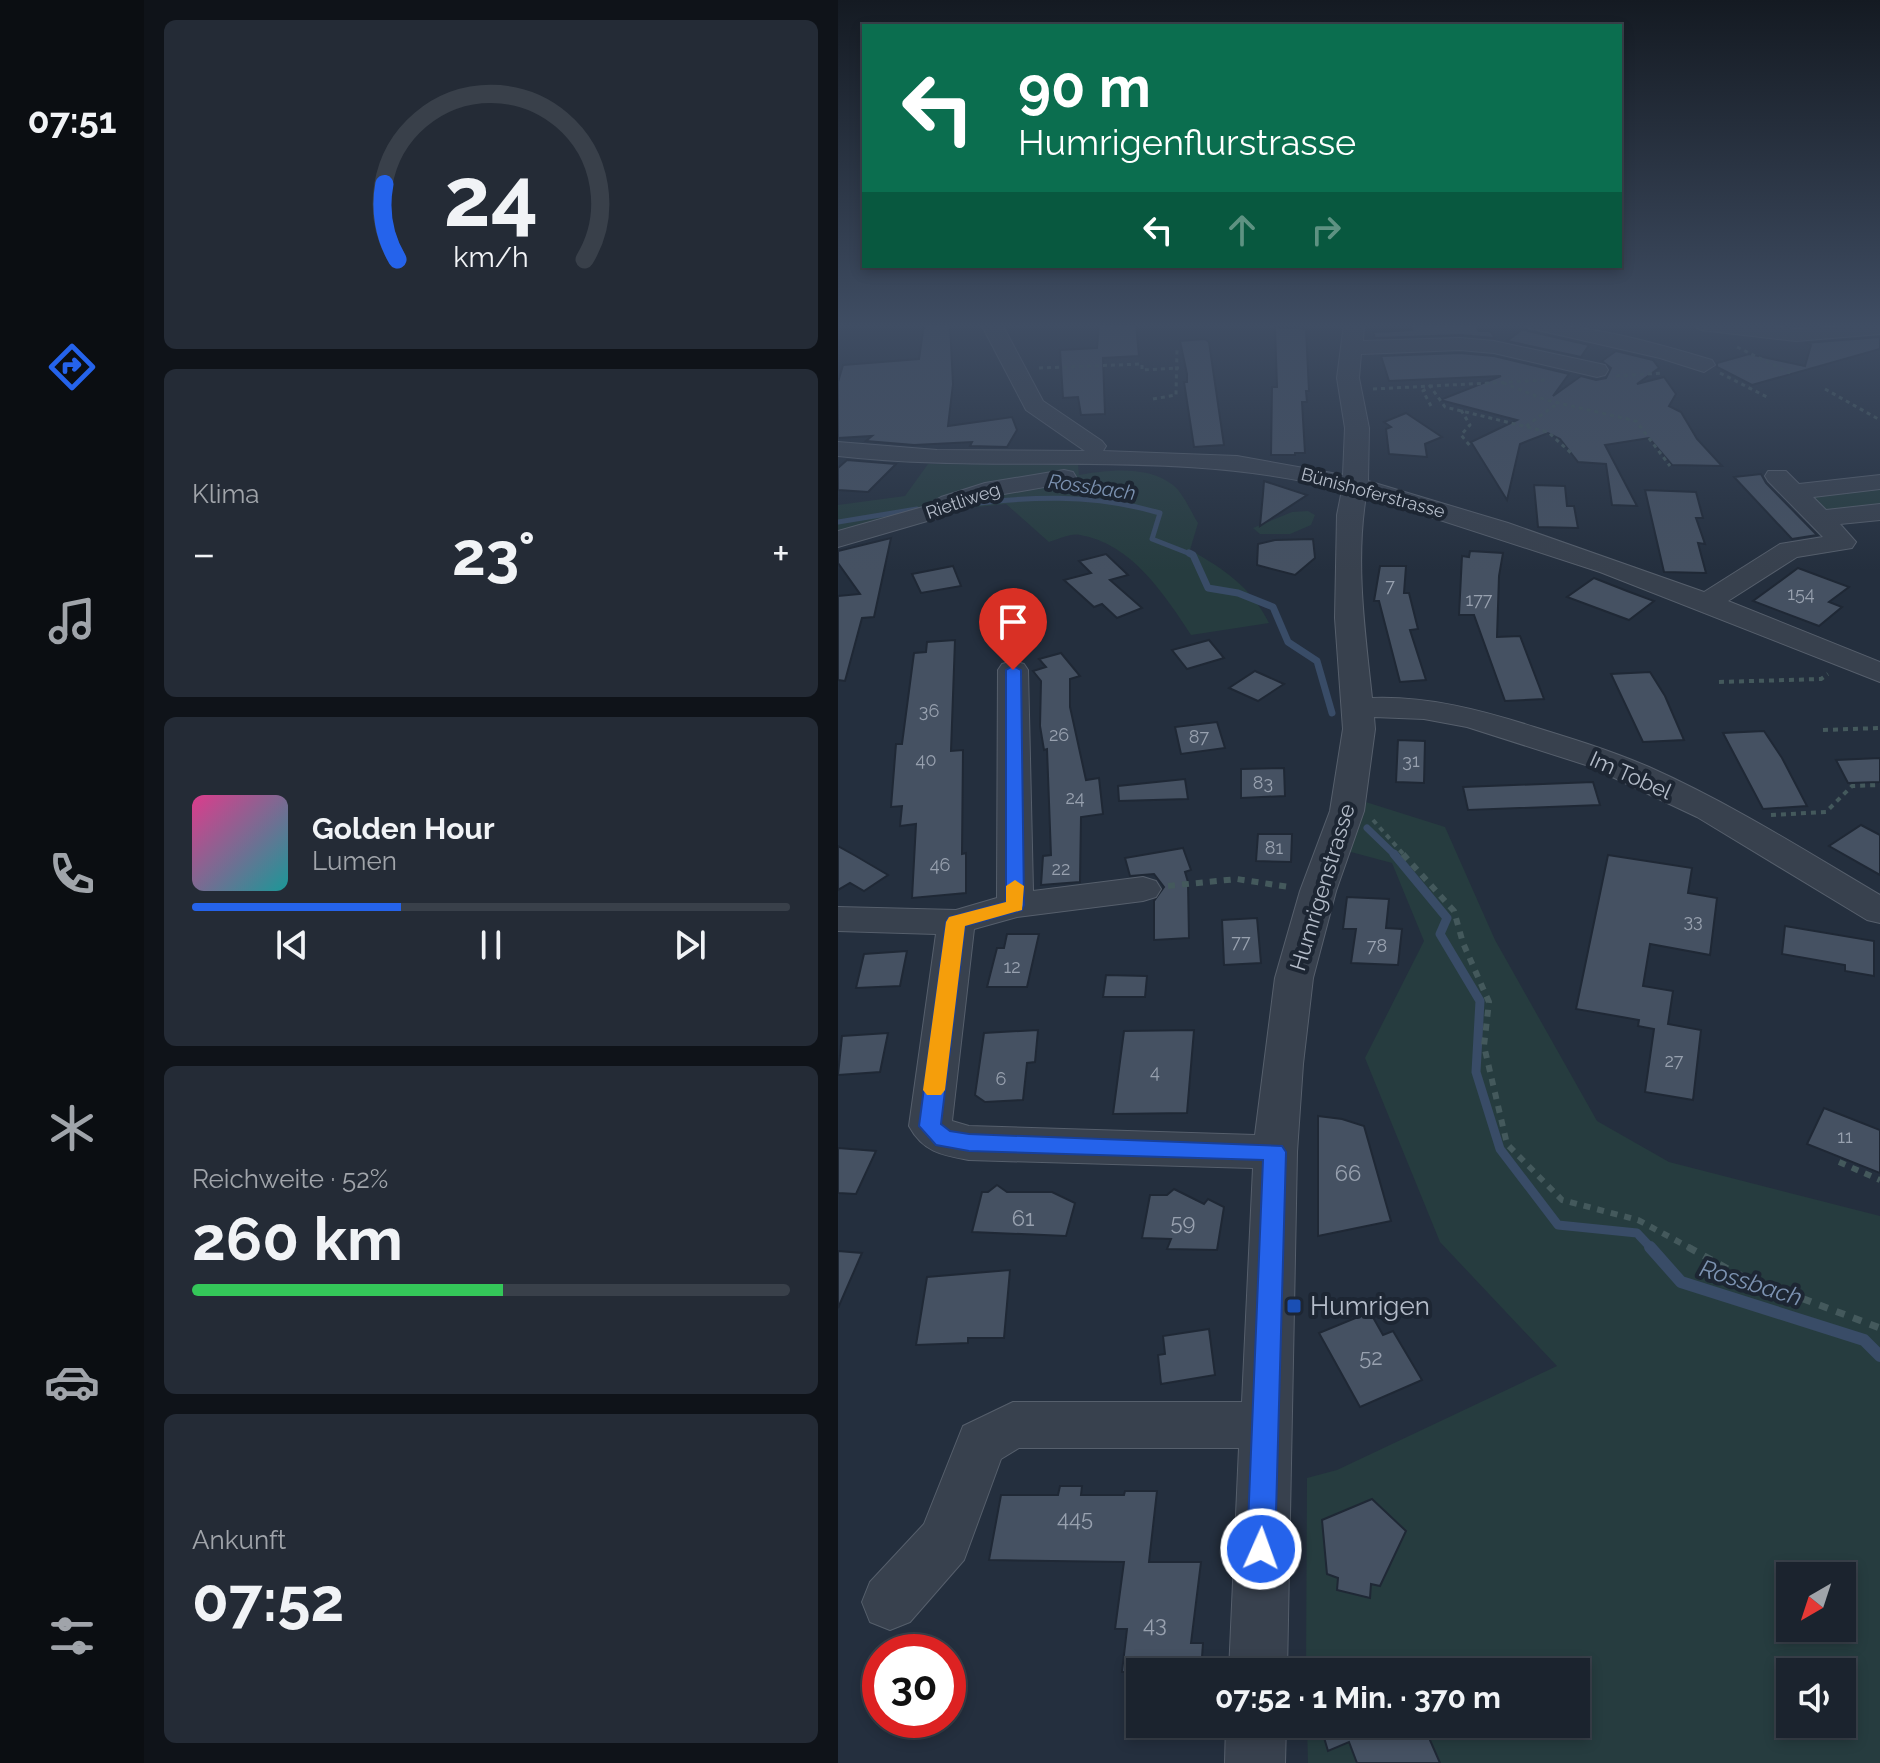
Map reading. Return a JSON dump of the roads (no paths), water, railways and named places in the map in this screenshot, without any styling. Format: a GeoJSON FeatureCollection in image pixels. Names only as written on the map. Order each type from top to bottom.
{"type":"FeatureCollection","features":[{"type":"Feature","properties":{"kind":"street"},"geometry":{"type":"LineString","coordinates":[[1036,406],[1094,452]]}},
{"type":"Feature","properties":{"kind":"street","name":"Humrigenstrasse"},"geometry":{"type":"LineString","coordinates":[[1258,1658],[1275,1152],[1282,1064],[1294,978],[1318,891],[1347,811],[1359,729],[1349,618],[1350,515],[1355,487],[1357,428],[1353,406]]}},
{"type":"Feature","properties":{"kind":"street","name":"Bünishoferstrasse"},"geometry":{"type":"LineString","coordinates":[[838,449],[927,458],[1094,452],[1237,463],[1355,487],[1582,554],[1709,601],[1880,673]]}},
{"type":"Feature","properties":{"kind":"street","name":"Rietliweg"},"geometry":{"type":"LineString","coordinates":[[838,539],[932,512],[950,502],[994,488],[1118,469],[1152,458]]}},
{"type":"Feature","properties":{"kind":"street"},"geometry":{"type":"LineString","coordinates":[[1824,532],[1785,484],[1880,482]]}},
{"type":"Feature","properties":{"kind":"street"},"geometry":{"type":"LineString","coordinates":[[1709,601],[1789,550],[1824,532],[1880,512]]}},
{"type":"Feature","properties":{"kind":"street"},"geometry":{"type":"LineString","coordinates":[[1013,670],[1015,905]]}},
{"type":"Feature","properties":{"kind":"street","name":"Im Tobel"},"geometry":{"type":"LineString","coordinates":[[1358,708],[1386,706],[1500,726],[1603,760],[1722,818],[1880,911]]}},
{"type":"Feature","properties":{"kind":"street"},"geometry":{"type":"LineString","coordinates":[[838,919],[956,922],[1015,905],[1143,889]]}},
{"type":"Feature","properties":{"kind":"street"},"geometry":{"type":"LineString","coordinates":[[956,922],[930,1126],[944,1139],[969,1143],[1275,1152]]}},
{"type":"Feature","properties":{"kind":"street"},"geometry":{"type":"LineString","coordinates":[[890,1602],[945,1541],[981,1443],[1013,1425],[1265,1425]]}},
{"type":"Feature","properties":{"kind":"street"},"geometry":{"type":"LineString","coordinates":[[1255,1763],[1256,1738]]}},
{"type":"Feature","properties":{"kind":"waterway","name":"Rossbach"},"geometry":{"type":"LineString","coordinates":[[958,506],[1059,498],[1135,507],[1160,513],[1152,539],[1193,555]]}},
{"type":"Feature","properties":{"kind":"waterway","name":"Rossbach"},"geometry":{"type":"LineString","coordinates":[[838,522],[917,509]]}},
{"type":"Feature","properties":{"kind":"waterway","name":"Rossbach"},"geometry":{"type":"LineString","coordinates":[[1189,553],[1193,555]]}},
{"type":"Feature","properties":{"kind":"waterway","name":"Rossbach"},"geometry":{"type":"LineString","coordinates":[[1193,555],[1208,588],[1238,593],[1273,607],[1288,642],[1317,661],[1332,713]]}},
{"type":"Feature","properties":{"kind":"waterway","name":"Rossbach"},"geometry":{"type":"LineString","coordinates":[[1367,828],[1394,854]]}},
{"type":"Feature","properties":{"kind":"waterway","name":"Rossbach"},"geometry":{"type":"LineString","coordinates":[[1394,854],[1447,918],[1440,934],[1480,1001],[1476,1072],[1500,1149],[1558,1225],[1637,1233],[1652,1249]]}},
{"type":"Feature","properties":{"kind":"waterway","name":"Rossbach"},"geometry":{"type":"LineString","coordinates":[[1650,1247],[1681,1282],[1864,1340],[1880,1356]]}},
{"type":"Feature","properties":{"kind":"place","name":"Humrigen"},"geometry":{"type":"Point","coordinates":[1294,1306]}}]}
